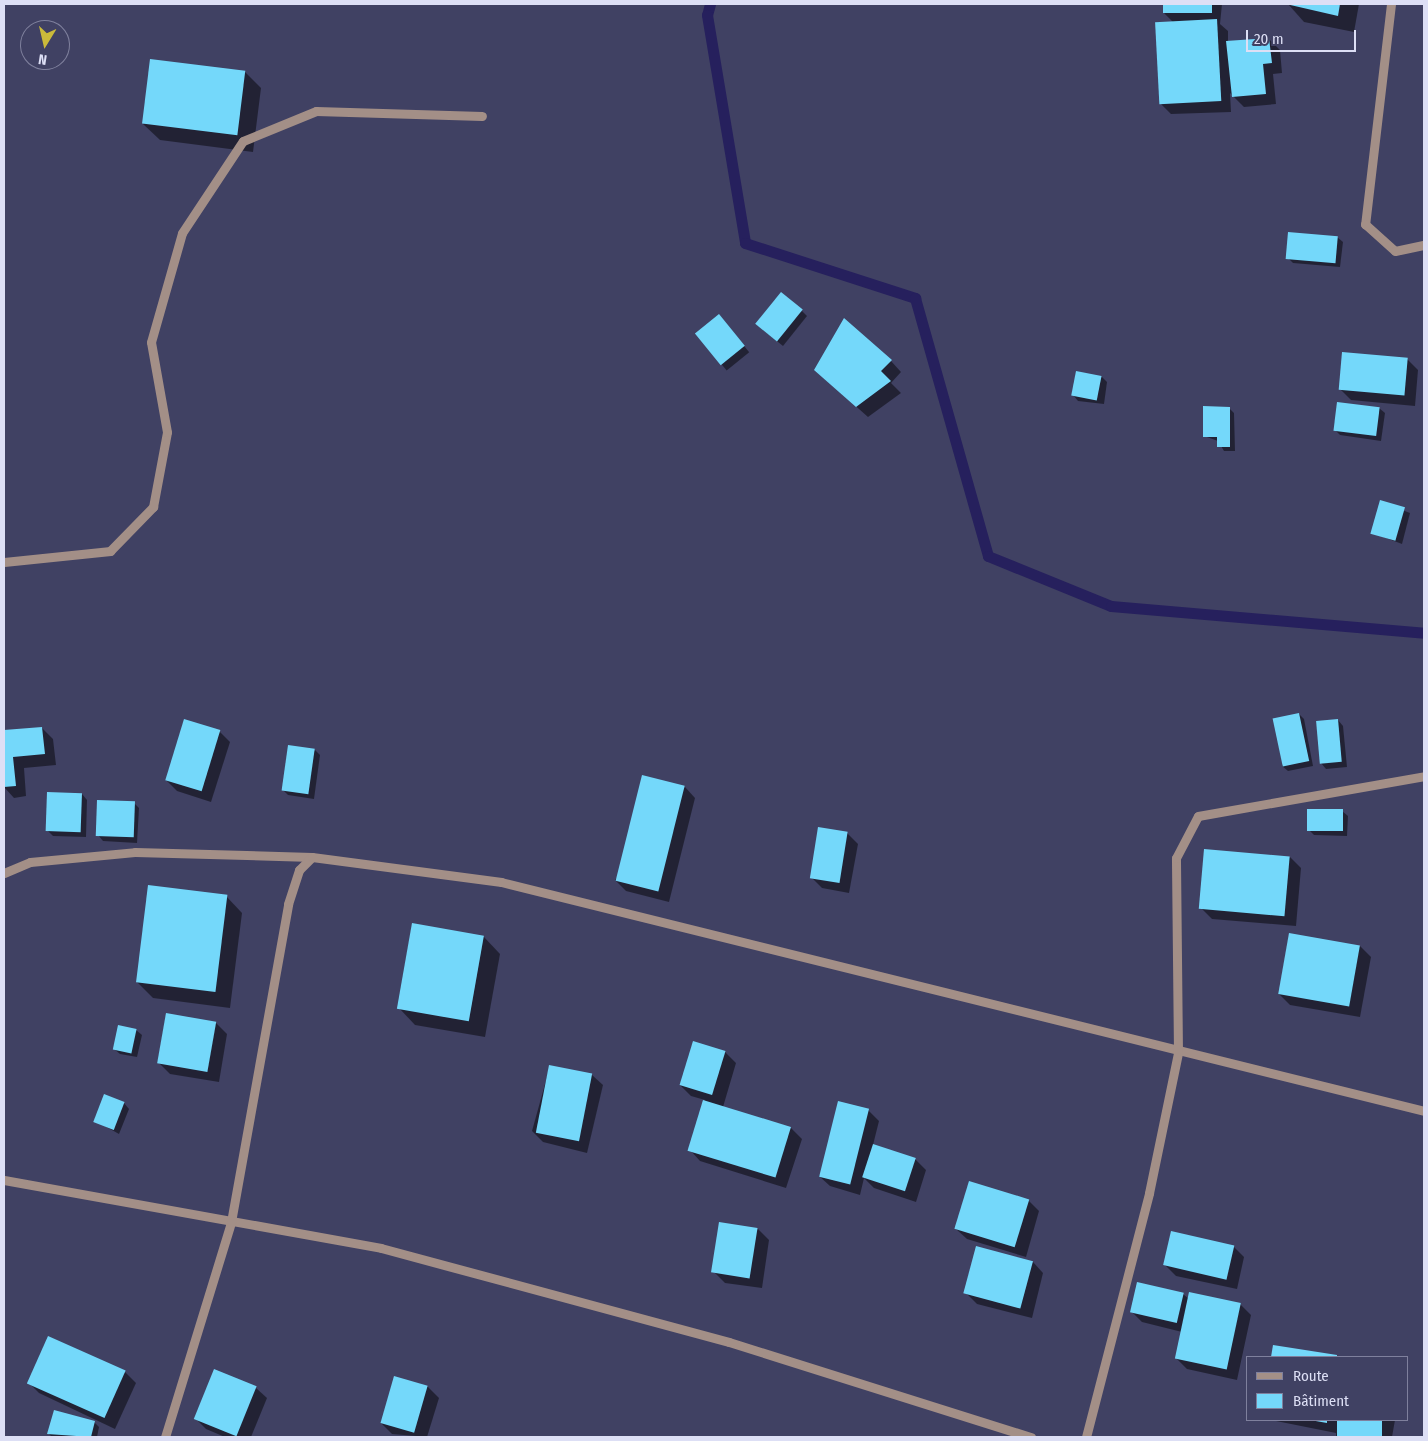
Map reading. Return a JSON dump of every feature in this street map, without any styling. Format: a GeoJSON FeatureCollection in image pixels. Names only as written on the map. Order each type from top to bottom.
{"type":"FeatureCollection","features":[{"type":"Feature","properties":{"kind":"street"},"geometry":{"type":"LineString","coordinates":[[1391,4],[1365,224],[1395,251],[1424,245]]}},
{"type":"Feature","properties":{"kind":"street"},"geometry":{"type":"LineString","coordinates":[[4,562],[110,551],[153,507],[167,432],[150,342],[182,234],[243,141],[316,111],[482,116]]}},
{"type":"Feature","properties":{"kind":"street"},"geometry":{"type":"LineString","coordinates":[[1086,1437],[1149,1193],[1178,1053],[1176,858],[1198,816],[1424,776]]}},
{"type":"Feature","properties":{"kind":"street"},"geometry":{"type":"LineString","coordinates":[[4,873],[30,862],[135,852],[312,857],[501,882],[1178,1053],[1424,1111]]}},
{"type":"Feature","properties":{"kind":"street"},"geometry":{"type":"LineString","coordinates":[[165,1437],[231,1222],[288,904],[298,870],[312,857]]}},
{"type":"Feature","properties":{"kind":"street"},"geometry":{"type":"LineString","coordinates":[[4,1180],[380,1248],[729,1342],[1031,1437]]}},
{"type":"Feature","properties":{"kind":"building"},"geometry":{"type":"Polygon","coordinates":[[[1163,4],[1212,4],[1212,13],[1163,13],[1163,4]]]}},
{"type":"Feature","properties":{"kind":"building"},"geometry":{"type":"Polygon","coordinates":[[[1286,4],[1340,4],[1338,16],[1286,4]]]}},
{"type":"Feature","properties":{"kind":"building"},"geometry":{"type":"Polygon","coordinates":[[[1217,19],[1221,101],[1159,104],[1155,22],[1217,19]]]}},
{"type":"Feature","properties":{"kind":"building"},"geometry":{"type":"Polygon","coordinates":[[[1269,38],[1272,63],[1263,64],[1266,94],[1232,97],[1226,41],[1269,38]]]}},
{"type":"Feature","properties":{"kind":"building"},"geometry":{"type":"Polygon","coordinates":[[[150,59],[245,71],[237,135],[142,124],[150,59]]]}},
{"type":"Feature","properties":{"kind":"building"},"geometry":{"type":"Polygon","coordinates":[[[1288,232],[1338,236],[1335,263],[1286,259],[1288,232]]]}},
{"type":"Feature","properties":{"kind":"building"},"geometry":{"type":"Polygon","coordinates":[[[781,292],[803,310],[777,341],[755,324],[781,292]]]}},
{"type":"Feature","properties":{"kind":"building"},"geometry":{"type":"Polygon","coordinates":[[[719,314],[745,346],[721,365],[695,334],[719,314]]]}},
{"type":"Feature","properties":{"kind":"building"},"geometry":{"type":"Polygon","coordinates":[[[844,318],[892,360],[881,371],[891,381],[856,407],[814,370],[844,318]]]}},
{"type":"Feature","properties":{"kind":"building"},"geometry":{"type":"Polygon","coordinates":[[[1342,352],[1408,358],[1404,396],[1339,390],[1342,352]]]}},
{"type":"Feature","properties":{"kind":"building"},"geometry":{"type":"Polygon","coordinates":[[[1076,371],[1102,376],[1097,401],[1071,396],[1076,371]]]}},
{"type":"Feature","properties":{"kind":"building"},"geometry":{"type":"Polygon","coordinates":[[[1337,402],[1380,407],[1376,436],[1333,431],[1337,402]]]}},
{"type":"Feature","properties":{"kind":"building"},"geometry":{"type":"Polygon","coordinates":[[[1203,406],[1230,407],[1230,447],[1217,447],[1217,437],[1203,437],[1203,406]]]}},
{"type":"Feature","properties":{"kind":"building"},"geometry":{"type":"Polygon","coordinates":[[[1380,500],[1405,507],[1395,541],[1370,534],[1380,500]]]}},
{"type":"Feature","properties":{"kind":"building"},"geometry":{"type":"Polygon","coordinates":[[[1299,713],[1309,761],[1283,767],[1273,719],[1299,713]]]}},
{"type":"Feature","properties":{"kind":"building"},"geometry":{"type":"Polygon","coordinates":[[[184,719],[220,730],[202,791],[165,780],[184,719]]]}},
{"type":"Feature","properties":{"kind":"building"},"geometry":{"type":"Polygon","coordinates":[[[1338,719],[1342,762],[1320,764],[1316,721],[1338,719]]]}},
{"type":"Feature","properties":{"kind":"building"},"geometry":{"type":"Polygon","coordinates":[[[42,727],[45,754],[13,757],[16,786],[4,787],[4,730],[42,727]]]}},
{"type":"Feature","properties":{"kind":"building"},"geometry":{"type":"Polygon","coordinates":[[[288,745],[315,749],[308,794],[282,791],[288,745]]]}},
{"type":"Feature","properties":{"kind":"building"},"geometry":{"type":"Polygon","coordinates":[[[642,775],[685,786],[658,891],[616,881],[642,775]]]}},
{"type":"Feature","properties":{"kind":"building"},"geometry":{"type":"Polygon","coordinates":[[[47,792],[82,793],[81,832],[46,831],[47,792]]]}},
{"type":"Feature","properties":{"kind":"building"},"geometry":{"type":"Polygon","coordinates":[[[97,800],[135,801],[134,837],[96,836],[97,800]]]}},
{"type":"Feature","properties":{"kind":"building"},"geometry":{"type":"Polygon","coordinates":[[[1307,809],[1343,809],[1343,831],[1307,831],[1307,809]]]}},
{"type":"Feature","properties":{"kind":"building"},"geometry":{"type":"Polygon","coordinates":[[[818,827],[848,832],[839,883],[810,878],[818,827]]]}},
{"type":"Feature","properties":{"kind":"building"},"geometry":{"type":"Polygon","coordinates":[[[1204,849],[1290,856],[1284,916],[1199,909],[1204,849]]]}},
{"type":"Feature","properties":{"kind":"building"},"geometry":{"type":"Polygon","coordinates":[[[148,885],[227,895],[215,992],[136,982],[148,885]]]}},
{"type":"Feature","properties":{"kind":"building"},"geometry":{"type":"Polygon","coordinates":[[[412,923],[484,936],[469,1021],[397,1009],[412,923]]]}},
{"type":"Feature","properties":{"kind":"building"},"geometry":{"type":"Polygon","coordinates":[[[1289,933],[1360,946],[1349,1007],[1278,994],[1289,933]]]}},
{"type":"Feature","properties":{"kind":"building"},"geometry":{"type":"Polygon","coordinates":[[[166,1013],[216,1022],[207,1072],[157,1063],[166,1013]]]}},
{"type":"Feature","properties":{"kind":"building"},"geometry":{"type":"Polygon","coordinates":[[[118,1025],[137,1029],[131,1053],[113,1049],[118,1025]]]}},
{"type":"Feature","properties":{"kind":"building"},"geometry":{"type":"Polygon","coordinates":[[[693,1041],[726,1051],[712,1095],[680,1085],[693,1041]]]}},
{"type":"Feature","properties":{"kind":"building"},"geometry":{"type":"Polygon","coordinates":[[[549,1065],[592,1073],[579,1141],[536,1133],[549,1065]]]}},
{"type":"Feature","properties":{"kind":"building"},"geometry":{"type":"Polygon","coordinates":[[[104,1094],[125,1102],[114,1130],[93,1122],[104,1094]]]}},
{"type":"Feature","properties":{"kind":"building"},"geometry":{"type":"Polygon","coordinates":[[[703,1100],[791,1127],[775,1178],[688,1151],[703,1100]]]}},
{"type":"Feature","properties":{"kind":"building"},"geometry":{"type":"Polygon","coordinates":[[[838,1101],[869,1109],[850,1184],[819,1177],[838,1101]]]}},
{"type":"Feature","properties":{"kind":"building"},"geometry":{"type":"Polygon","coordinates":[[[873,1144],[916,1158],[905,1191],[862,1177],[873,1144]]]}},
{"type":"Feature","properties":{"kind":"building"},"geometry":{"type":"Polygon","coordinates":[[[969,1181],[1029,1199],[1015,1247],[954,1229],[969,1181]]]}},
{"type":"Feature","properties":{"kind":"building"},"geometry":{"type":"Polygon","coordinates":[[[719,1222],[758,1228],[750,1278],[711,1272],[719,1222]]]}},
{"type":"Feature","properties":{"kind":"building"},"geometry":{"type":"Polygon","coordinates":[[[1171,1231],[1234,1246],[1226,1280],[1163,1265],[1171,1231]]]}},
{"type":"Feature","properties":{"kind":"building"},"geometry":{"type":"Polygon","coordinates":[[[976,1246],[1033,1261],[1020,1309],[963,1293],[976,1246]]]}},
{"type":"Feature","properties":{"kind":"building"},"geometry":{"type":"Polygon","coordinates":[[[1137,1282],[1184,1293],[1177,1323],[1130,1312],[1137,1282]]]}},
{"type":"Feature","properties":{"kind":"building"},"geometry":{"type":"Polygon","coordinates":[[[1189,1292],[1241,1303],[1227,1370],[1175,1359],[1189,1292]]]}},
{"type":"Feature","properties":{"kind":"building"},"geometry":{"type":"Polygon","coordinates":[[[48,1336],[126,1371],[105,1418],[27,1384],[48,1336]]]}},
{"type":"Feature","properties":{"kind":"building"},"geometry":{"type":"Polygon","coordinates":[[[1273,1345],[1337,1355],[1337,1356],[1271,1356],[1273,1345]]]}},
{"type":"Feature","properties":{"kind":"building"},"geometry":{"type":"Polygon","coordinates":[[[214,1369],[257,1386],[236,1436],[194,1419],[214,1369]]]}},
{"type":"Feature","properties":{"kind":"building"},"geometry":{"type":"Polygon","coordinates":[[[394,1376],[428,1386],[414,1433],[380,1423],[394,1376]]]}},
{"type":"Feature","properties":{"kind":"building"},"geometry":{"type":"Polygon","coordinates":[[[54,1410],[95,1421],[91,1437],[47,1434],[54,1410]]]}},
{"type":"Feature","properties":{"kind":"building"},"geometry":{"type":"Polygon","coordinates":[[[1337,1421],[1382,1421],[1382,1437],[1337,1437],[1337,1421]]]}},
{"type":"Feature","properties":{"kind":"waterway"},"geometry":{"type":"LineString","coordinates":[[710,4],[707,15],[745,243],[915,298],[988,556],[1111,606],[1424,633]]}}]}
